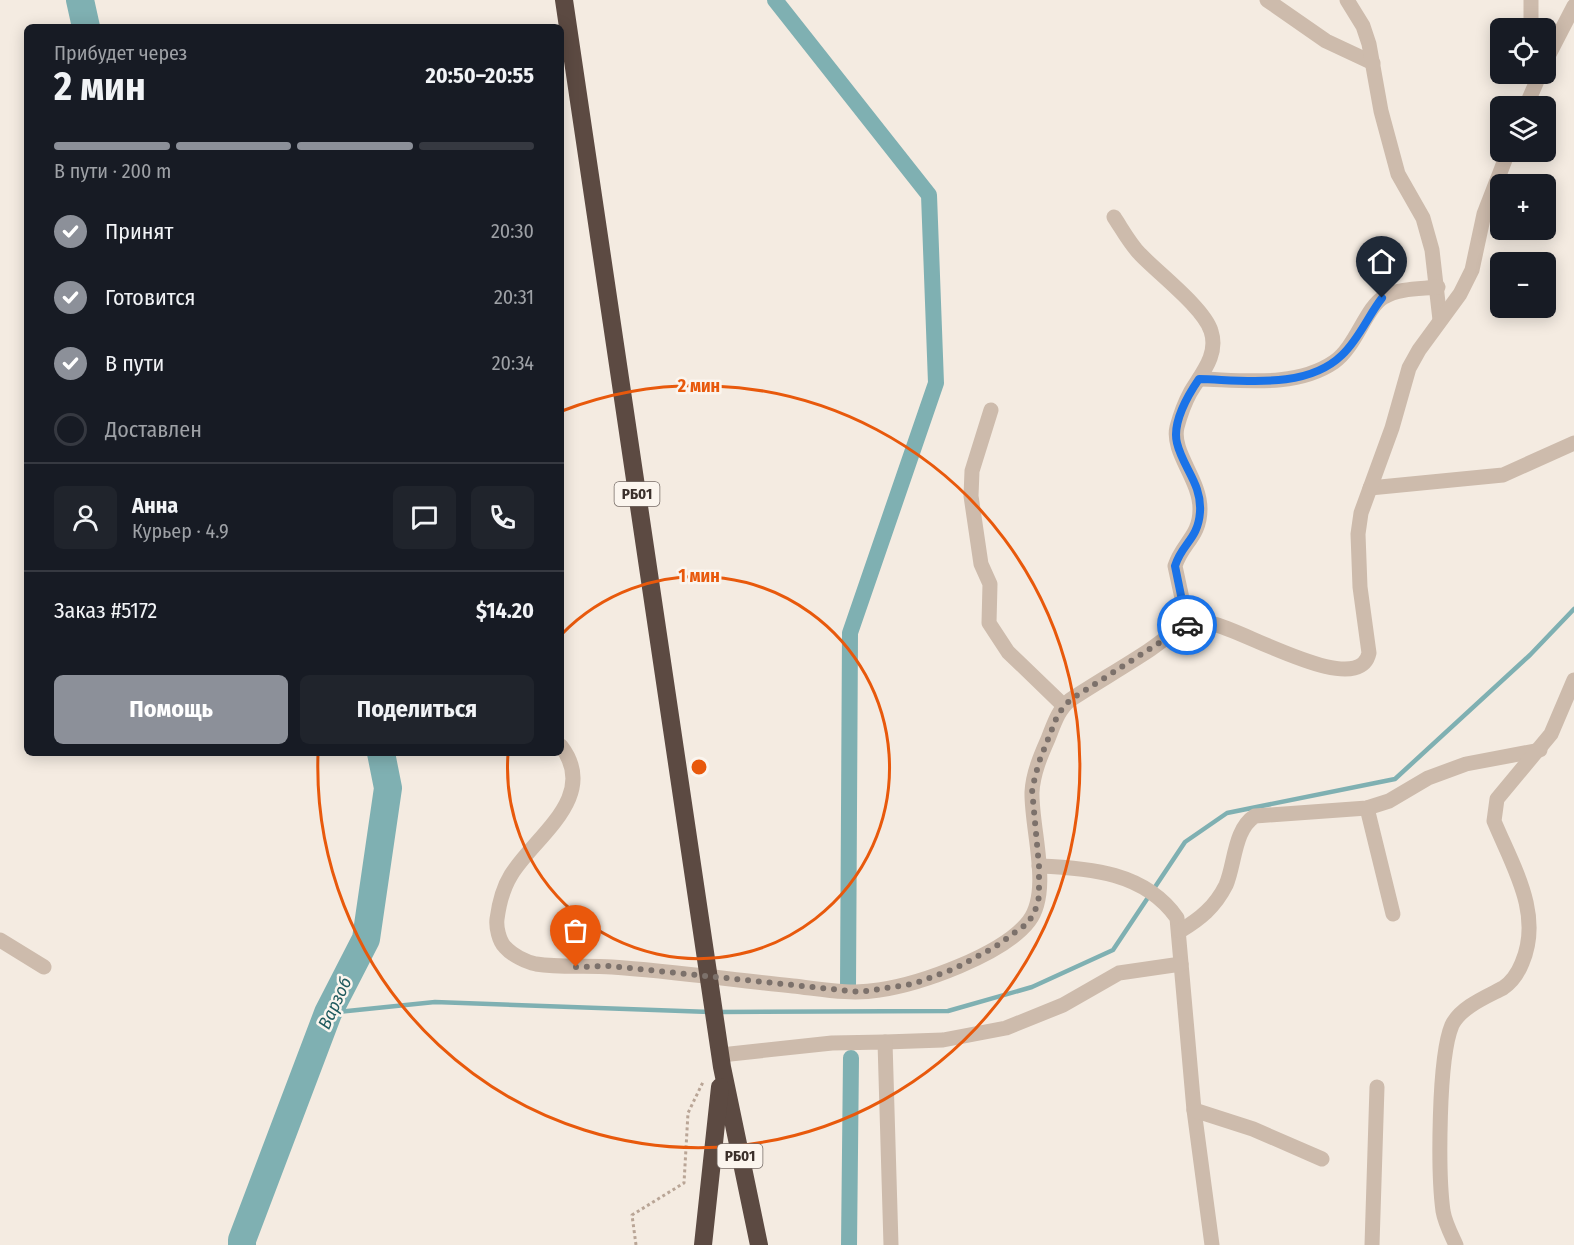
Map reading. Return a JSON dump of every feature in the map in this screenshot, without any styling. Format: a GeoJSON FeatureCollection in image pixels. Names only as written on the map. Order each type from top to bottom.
{"type":"FeatureCollection","features":[{"type":"Feature","properties":{"kind":"highway","name":"РБ01"},"geometry":{"type":"LineString","coordinates":[[564,0],[710,983],[717,1059],[759,1245]]}},
{"type":"Feature","properties":{"kind":"highway","name":"РБ01"},"geometry":{"type":"LineString","coordinates":[[703,1245],[717,1059]]}},
{"type":"Feature","properties":{"kind":"street"},"geometry":{"type":"LineString","coordinates":[[1267,0],[1326,41],[1373,63]]}},
{"type":"Feature","properties":{"kind":"street"},"geometry":{"type":"LineString","coordinates":[[1347,0],[1363,26],[1373,63],[1389,147],[1398,174],[1423,218],[1432,250],[1440,320]]}},
{"type":"Feature","properties":{"kind":"street"},"geometry":{"type":"LineString","coordinates":[[1530,0],[1531,18]]}},
{"type":"Feature","properties":{"kind":"street"},"geometry":{"type":"LineString","coordinates":[[1556,41],[1574,6]]}},
{"type":"Feature","properties":{"kind":"street"},"geometry":{"type":"LineString","coordinates":[[564,751],[571,762],[571,787],[557,820],[511,874],[503,891],[497,924],[504,947],[532,963],[610,966],[710,983],[860,992],[913,984],[964,963],[995,947],[1028,923],[1039,897],[1039,866],[1032,789],[1039,762],[1063,705],[1188,626],[1201,623],[1233,629],[1326,669],[1338,670],[1363,665],[1370,653],[1360,587],[1358,534],[1361,513],[1392,428],[1409,368],[1460,294],[1472,270],[1484,214],[1504,162]]}},
{"type":"Feature","properties":{"kind":"street"},"geometry":{"type":"LineString","coordinates":[[1114,217],[1138,253],[1190,303],[1212,331],[1211,356],[1186,402],[1177,430],[1176,442],[1197,485],[1200,510],[1195,536],[1178,557],[1175,566],[1188,626]]}},
{"type":"Feature","properties":{"kind":"street"},"geometry":{"type":"LineString","coordinates":[[1199,379],[1269,381],[1314,372],[1342,355],[1382,298],[1400,292],[1438,287]]}},
{"type":"Feature","properties":{"kind":"street"},"geometry":{"type":"LineString","coordinates":[[991,410],[972,471],[971,496],[981,564],[990,584],[989,623],[1008,652],[1063,705]]}},
{"type":"Feature","properties":{"kind":"street"},"geometry":{"type":"LineString","coordinates":[[1370,488],[1503,475],[1574,443]]}},
{"type":"Feature","properties":{"kind":"street"},"geometry":{"type":"LineString","coordinates":[[1456,1245],[1443,1211],[1441,1104],[1448,1039],[1453,1024],[1461,1013],[1505,987],[1517,975],[1529,945],[1529,908],[1494,821],[1493,810],[1497,799],[1551,734],[1574,680]]}},
{"type":"Feature","properties":{"kind":"street"},"geometry":{"type":"LineString","coordinates":[[1180,932],[1200,919],[1214,904],[1226,884],[1242,832],[1250,820],[1263,814],[1367,808],[1389,801],[1428,778],[1466,764],[1540,750]]}},
{"type":"Feature","properties":{"kind":"street"},"geometry":{"type":"LineString","coordinates":[[1367,808],[1393,914]]}},
{"type":"Feature","properties":{"kind":"street"},"geometry":{"type":"LineString","coordinates":[[1039,866],[1099,870],[1120,876],[1160,899],[1177,918],[1194,1110],[1212,1245]]}},
{"type":"Feature","properties":{"kind":"street"},"geometry":{"type":"LineString","coordinates":[[0,940],[44,967]]}},
{"type":"Feature","properties":{"kind":"street"},"geometry":{"type":"LineString","coordinates":[[717,1059],[831,1042],[943,1040],[1006,1028],[1063,1005],[1119,973],[1181,964]]}},
{"type":"Feature","properties":{"kind":"street"},"geometry":{"type":"LineString","coordinates":[[885,1042],[891,1245]]}},
{"type":"Feature","properties":{"kind":"street"},"geometry":{"type":"LineString","coordinates":[[1372,1245],[1377,1087]]}},
{"type":"Feature","properties":{"kind":"street"},"geometry":{"type":"LineString","coordinates":[[1194,1110],[1253,1129],[1322,1159]]}},
{"type":"Feature","properties":{"kind":"path"},"geometry":{"type":"LineString","coordinates":[[636,1245],[632,1215],[684,1184],[688,1113],[717,1059]]}},
{"type":"Feature","properties":{"kind":"waterway","name":"Варзоб"},"geometry":{"type":"LineString","coordinates":[[80,0],[85,24]]}},
{"type":"Feature","properties":{"kind":"waterway"},"geometry":{"type":"LineString","coordinates":[[775,0],[929,195],[936,383],[850,633],[848,988]]}},
{"type":"Feature","properties":{"kind":"waterway"},"geometry":{"type":"LineString","coordinates":[[718,1012],[948,1011],[1032,987],[1113,950],[1185,842],[1227,813],[1395,779],[1530,655],[1574,609]]}},
{"type":"Feature","properties":{"kind":"waterway","name":"Варзоб"},"geometry":{"type":"LineString","coordinates":[[242,1245],[328,1013],[366,939],[388,788],[382,756]]}},
{"type":"Feature","properties":{"kind":"waterway"},"geometry":{"type":"LineString","coordinates":[[328,1013],[435,1002],[710,1012]]}},
{"type":"Feature","properties":{"kind":"waterway"},"geometry":{"type":"LineString","coordinates":[[849,1245],[851,1058]]}},
{"type":"Feature","properties":{"kind":"way so far"},"geometry":{"type":"LineString","coordinates":[[576,967],[610,966],[860,992],[913,984],[954,969],[995,947],[1028,923],[1039,897],[1039,866],[1032,789],[1039,762],[1063,705],[1187,625]]}},
{"type":"Feature","properties":{"kind":"route"},"geometry":{"type":"LineString","coordinates":[[1187,625],[1175,576],[1175,566],[1178,557],[1195,536],[1200,510],[1197,485],[1176,442],[1177,430],[1191,391],[1199,379],[1269,381],[1287,379],[1314,372],[1333,363],[1354,340],[1382,298]]}}]}
